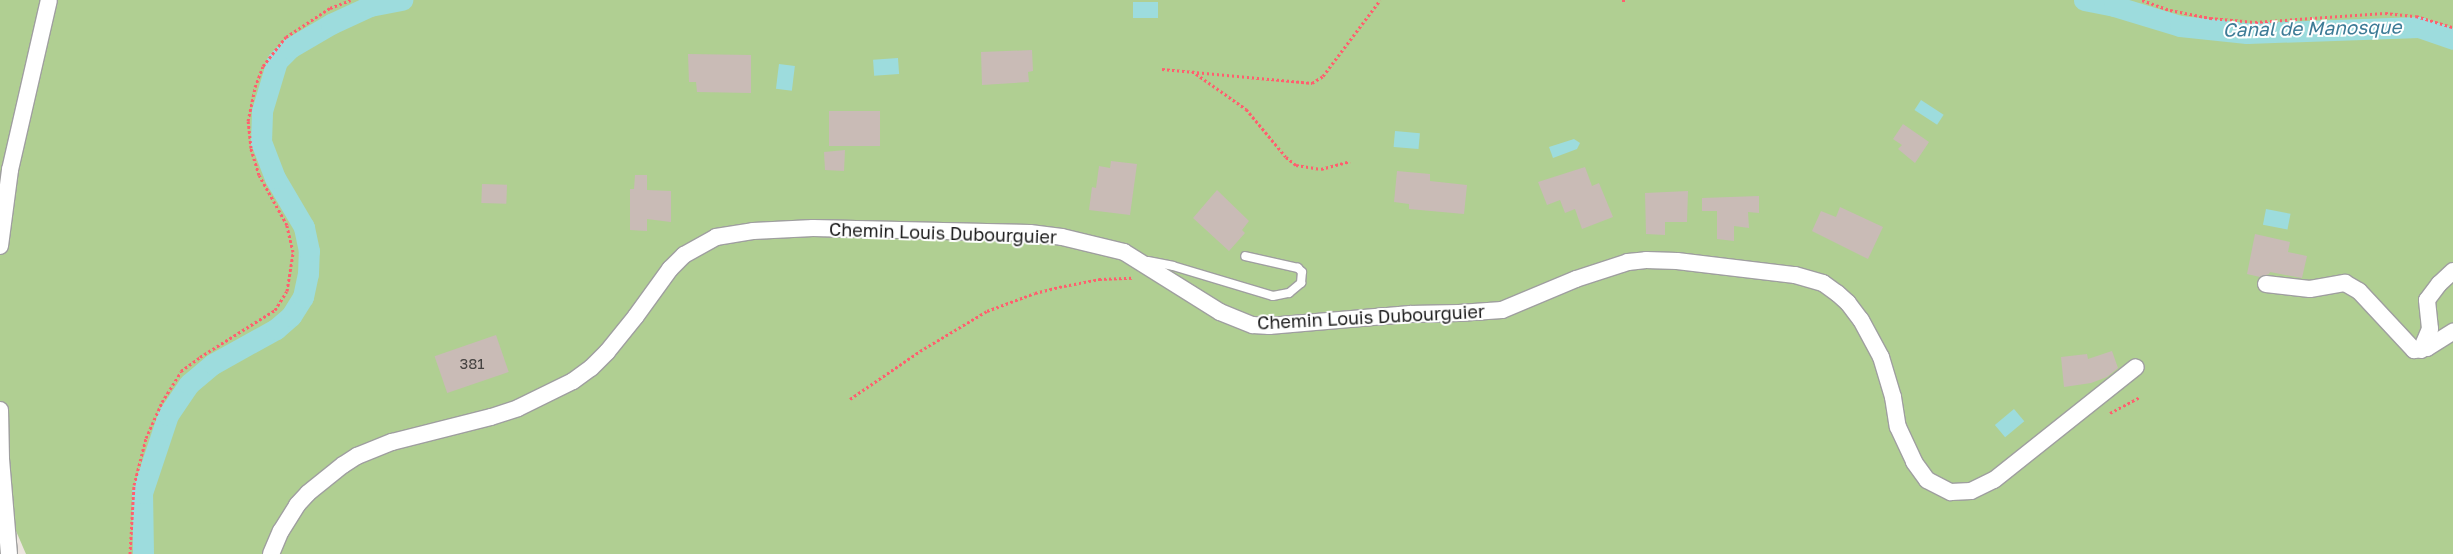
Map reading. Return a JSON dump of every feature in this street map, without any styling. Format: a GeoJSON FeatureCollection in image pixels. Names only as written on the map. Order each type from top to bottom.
{"type":"FeatureCollection","features":[{"type":"Feature","properties":{"kind":"street"},"geometry":{"type":"LineString","coordinates":[[0,246],[10,170],[49,0]]}},
{"type":"Feature","properties":{"kind":"street","name":"Chemin Louis Dubourguier"},"geometry":{"type":"LineString","coordinates":[[271,554],[291,514],[308,493],[357,456],[392,442],[491,418],[518,408],[573,381],[585,372],[626,330],[670,269],[694,248],[716,237],[753,231],[813,228],[1030,233],[1062,236],[1109,247],[1136,258],[1234,319],[1253,325],[1269,326],[1410,314],[1458,314],[1502,310],[1594,273],[1646,260],[1677,261],[1809,278],[1823,283],[1837,293],[1848,303],[1861,320],[1881,357],[1893,397],[1898,427],[1914,462],[1928,480],[1951,492],[1971,491],[1994,480],[2136,367]]}},
{"type":"Feature","properties":{"kind":"street"},"geometry":{"type":"LineString","coordinates":[[2421,350],[2430,329],[2427,300],[2439,284],[2453,271]]}},
{"type":"Feature","properties":{"kind":"street"},"geometry":{"type":"LineString","coordinates":[[2266,284],[2310,289],[2345,283],[2359,291],[2408,347],[2414,350],[2421,350],[2453,332]]}},
{"type":"Feature","properties":{"kind":"street"},"geometry":{"type":"LineString","coordinates":[[0,410],[1,460],[9,554]]}},
{"type":"Feature","properties":{"kind":"lane"},"geometry":{"type":"LineString","coordinates":[[1136,258],[1174,266],[1273,296],[1289,293],[1301,283],[1302,272],[1298,268],[1245,256]]}},
{"type":"Feature","properties":{"kind":"path"},"geometry":{"type":"LineString","coordinates":[[130,554],[134,486],[146,438],[162,402],[181,371],[275,310],[287,291],[293,252],[287,225],[258,175],[250,148],[248,121],[260,73],[273,51],[286,36],[330,8],[351,0]]}},
{"type":"Feature","properties":{"kind":"path"},"geometry":{"type":"LineString","coordinates":[[1162,69],[1312,84],[1323,76],[1380,0]]}},
{"type":"Feature","properties":{"kind":"path"},"geometry":{"type":"LineString","coordinates":[[1622,0],[1627,0]]}},
{"type":"Feature","properties":{"kind":"path"},"geometry":{"type":"LineString","coordinates":[[2142,0],[2170,10],[2228,20],[2255,22],[2385,14],[2416,16],[2453,27]]}},
{"type":"Feature","properties":{"kind":"path"},"geometry":{"type":"LineString","coordinates":[[1192,71],[1246,109],[1286,157],[1296,165],[1321,169],[1350,161]]}},
{"type":"Feature","properties":{"kind":"path"},"geometry":{"type":"LineString","coordinates":[[850,399],[927,347],[986,311],[1035,293],[1064,286],[1099,279],[1131,278],[1156,270]]}},
{"type":"Feature","properties":{"kind":"green space"},"geometry":{"type":"Polygon","coordinates":[[[0,0],[2453,0],[2453,554],[26,554],[0,494],[0,0]]]}},
{"type":"Feature","properties":{"kind":"water"},"geometry":{"type":"Polygon","coordinates":[[[1133,2],[1158,2],[1158,18],[1133,18],[1133,2]]]}},
{"type":"Feature","properties":{"kind":"water"},"geometry":{"type":"Polygon","coordinates":[[[898,58],[899,74],[874,76],[873,60],[898,58]]]}},
{"type":"Feature","properties":{"kind":"water"},"geometry":{"type":"Polygon","coordinates":[[[779,64],[795,66],[792,91],[776,89],[779,64]]]}},
{"type":"Feature","properties":{"kind":"water"},"geometry":{"type":"Polygon","coordinates":[[[1921,100],[1944,115],[1937,125],[1914,110],[1921,100]]]}},
{"type":"Feature","properties":{"kind":"water"},"geometry":{"type":"Polygon","coordinates":[[[1395,131],[1420,133],[1419,149],[1394,147],[1395,131]]]}},
{"type":"Feature","properties":{"kind":"water"},"geometry":{"type":"Polygon","coordinates":[[[1574,139],[1580,143],[1577,149],[1553,158],[1549,147],[1574,139]]]}},
{"type":"Feature","properties":{"kind":"water"},"geometry":{"type":"Polygon","coordinates":[[[2266,209],[2291,214],[2287,229],[2263,225],[2266,209]]]}},
{"type":"Feature","properties":{"kind":"water"},"geometry":{"type":"Polygon","coordinates":[[[2014,409],[2024,421],[2005,437],[1995,425],[2014,409]]]}},
{"type":"Feature","properties":{"kind":"building"},"geometry":{"type":"Polygon","coordinates":[[[1032,50],[1033,71],[1028,72],[1029,82],[982,85],[981,52],[1032,50]]]}},
{"type":"Feature","properties":{"kind":"building"},"geometry":{"type":"Polygon","coordinates":[[[688,54],[751,55],[751,93],[697,92],[696,82],[689,82],[688,54]]]}},
{"type":"Feature","properties":{"kind":"building"},"geometry":{"type":"Polygon","coordinates":[[[829,111],[880,111],[880,146],[829,146],[829,111]]]}},
{"type":"Feature","properties":{"kind":"building"},"geometry":{"type":"Polygon","coordinates":[[[1903,124],[1929,142],[1915,163],[1898,149],[1902,145],[1893,139],[1903,124]]]}},
{"type":"Feature","properties":{"kind":"building"},"geometry":{"type":"Polygon","coordinates":[[[845,150],[844,171],[825,170],[824,152],[845,150]]]}},
{"type":"Feature","properties":{"kind":"building"},"geometry":{"type":"Polygon","coordinates":[[[1111,161],[1137,164],[1130,215],[1089,210],[1092,187],[1096,188],[1099,166],[1110,168],[1111,161]]]}},
{"type":"Feature","properties":{"kind":"building"},"geometry":{"type":"Polygon","coordinates":[[[1585,167],[1592,186],[1599,183],[1613,217],[1582,229],[1575,209],[1565,213],[1560,200],[1547,205],[1538,182],[1585,167]]]}},
{"type":"Feature","properties":{"kind":"building"},"geometry":{"type":"Polygon","coordinates":[[[1397,171],[1430,174],[1430,181],[1467,185],[1464,214],[1409,209],[1409,204],[1394,202],[1397,171]]]}},
{"type":"Feature","properties":{"kind":"building"},"geometry":{"type":"Polygon","coordinates":[[[635,175],[647,175],[647,190],[671,191],[671,222],[647,219],[647,231],[630,230],[630,189],[634,189],[635,175]]]}},
{"type":"Feature","properties":{"kind":"building"},"geometry":{"type":"Polygon","coordinates":[[[482,184],[507,185],[506,204],[481,203],[482,184]]]}},
{"type":"Feature","properties":{"kind":"building"},"geometry":{"type":"Polygon","coordinates":[[[1217,190],[1249,221],[1242,230],[1245,233],[1229,251],[1193,218],[1217,190]]]}},
{"type":"Feature","properties":{"kind":"building"},"geometry":{"type":"Polygon","coordinates":[[[1688,191],[1687,222],[1665,222],[1665,235],[1646,234],[1645,193],[1688,191]]]}},
{"type":"Feature","properties":{"kind":"building"},"geometry":{"type":"Polygon","coordinates":[[[1759,196],[1759,213],[1748,212],[1749,228],[1734,226],[1734,241],[1717,239],[1717,211],[1702,211],[1702,198],[1759,196]]]}},
{"type":"Feature","properties":{"kind":"building"},"geometry":{"type":"Polygon","coordinates":[[[1840,207],[1883,227],[1868,259],[1812,231],[1821,211],[1836,217],[1840,207]]]}},
{"type":"Feature","properties":{"kind":"building"},"geometry":{"type":"Polygon","coordinates":[[[2255,234],[2290,242],[2288,252],[2307,256],[2302,278],[2270,272],[2260,277],[2247,274],[2255,234]]]}},
{"type":"Feature","properties":{"kind":"building"},"geometry":{"type":"Polygon","coordinates":[[[496,335],[509,372],[447,393],[435,356],[496,335]]]}},
{"type":"Feature","properties":{"kind":"building"},"geometry":{"type":"Polygon","coordinates":[[[2112,351],[2118,368],[2107,377],[2091,383],[2064,387],[2061,357],[2087,354],[2088,359],[2112,351]]]}},
{"type":"Feature","properties":{"kind":"waterway","name":"Canal de Manosque"},"geometry":{"type":"LineString","coordinates":[[143,554],[142,493],[168,415],[189,384],[213,364],[276,329],[291,316],[303,297],[308,274],[309,251],[304,227],[275,178],[261,142],[262,111],[277,61],[290,48],[331,24],[370,6],[402,0]]}},
{"type":"Feature","properties":{"kind":"waterway","name":"Canal de Manosque"},"geometry":{"type":"LineString","coordinates":[[2084,0],[2114,6],[2180,26],[2247,33],[2419,27],[2453,39]]}}]}
